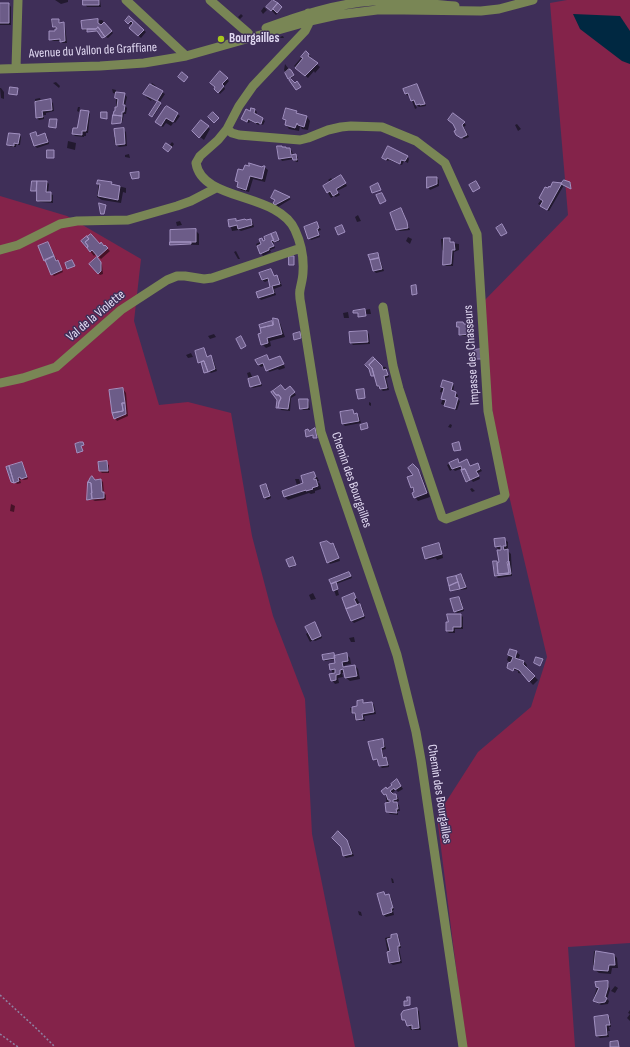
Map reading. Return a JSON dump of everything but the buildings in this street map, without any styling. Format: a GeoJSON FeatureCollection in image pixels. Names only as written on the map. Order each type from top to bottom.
{"type":"FeatureCollection","features":[{"type":"Feature","properties":{"kind":"street"},"geometry":{"type":"LineString","coordinates":[[16,68],[18,0]]}},
{"type":"Feature","properties":{"kind":"street"},"geometry":{"type":"LineString","coordinates":[[126,0],[186,56]]}},
{"type":"Feature","properties":{"kind":"street"},"geometry":{"type":"LineString","coordinates":[[210,0],[251,36]]}},
{"type":"Feature","properties":{"kind":"street","name":"Avenue du Vallon de Graffiane"},"geometry":{"type":"LineString","coordinates":[[0,69],[138,64],[186,56],[234,42],[343,5],[374,1],[475,7],[512,5],[533,0]]}},
{"type":"Feature","properties":{"kind":"street","name":"Chemin des Bourgailles"},"geometry":{"type":"LineString","coordinates":[[309,17],[305,31],[248,92],[227,129],[218,140],[200,156],[196,163],[200,175],[216,188],[244,197],[280,213],[288,219],[301,248],[303,272],[300,292],[301,305],[321,432],[386,619],[397,655],[412,716],[421,760],[462,1047]]}},
{"type":"Feature","properties":{"kind":"street","name":"Impasse des Chasseurs"},"geometry":{"type":"LineString","coordinates":[[227,129],[238,135],[300,140],[341,127],[351,126],[382,128],[416,141],[445,162],[476,234],[488,405],[505,495],[503,498],[446,519],[442,517],[399,389],[393,366],[383,307]]}},
{"type":"Feature","properties":{"kind":"street"},"geometry":{"type":"LineString","coordinates":[[0,250],[18,246],[60,224],[77,221],[128,220],[184,203],[216,188]]}},
{"type":"Feature","properties":{"kind":"street","name":"Val de la Violette"},"geometry":{"type":"LineString","coordinates":[[0,383],[23,378],[56,367],[121,310],[167,280],[177,276],[204,279],[212,278],[301,248]]}},
{"type":"Feature","properties":{"kind":"path"},"geometry":{"type":"LineString","coordinates":[[0,994],[55,1047]]}},
{"type":"Feature","properties":{"kind":"path"},"geometry":{"type":"LineString","coordinates":[[0,1034],[18,1047]]}},
{"type":"Feature","properties":{"kind":"shaded area"},"geometry":{"type":"Polygon","coordinates":[[[567,0],[630,0],[630,943],[568,947],[575,1047],[466,1047],[437,816],[478,752],[531,707],[547,657],[495,436],[481,304],[568,215],[550,3],[567,0]]]}},
{"type":"Feature","properties":{"kind":"shaded area"},"geometry":{"type":"Polygon","coordinates":[[[0,196],[67,216],[141,259],[134,321],[159,405],[188,402],[231,413],[252,536],[273,616],[305,699],[312,834],[355,1047],[0,1047],[0,196]]]}},
{"type":"Feature","properties":{"kind":"water"},"geometry":{"type":"Polygon","coordinates":[[[573,14],[620,16],[630,31],[630,64],[622,61],[580,29],[573,14]]]}},
{"type":"Feature","properties":{"kind":"place","name":"Bourgailles"},"geometry":{"type":"Point","coordinates":[221,39]}}]}
